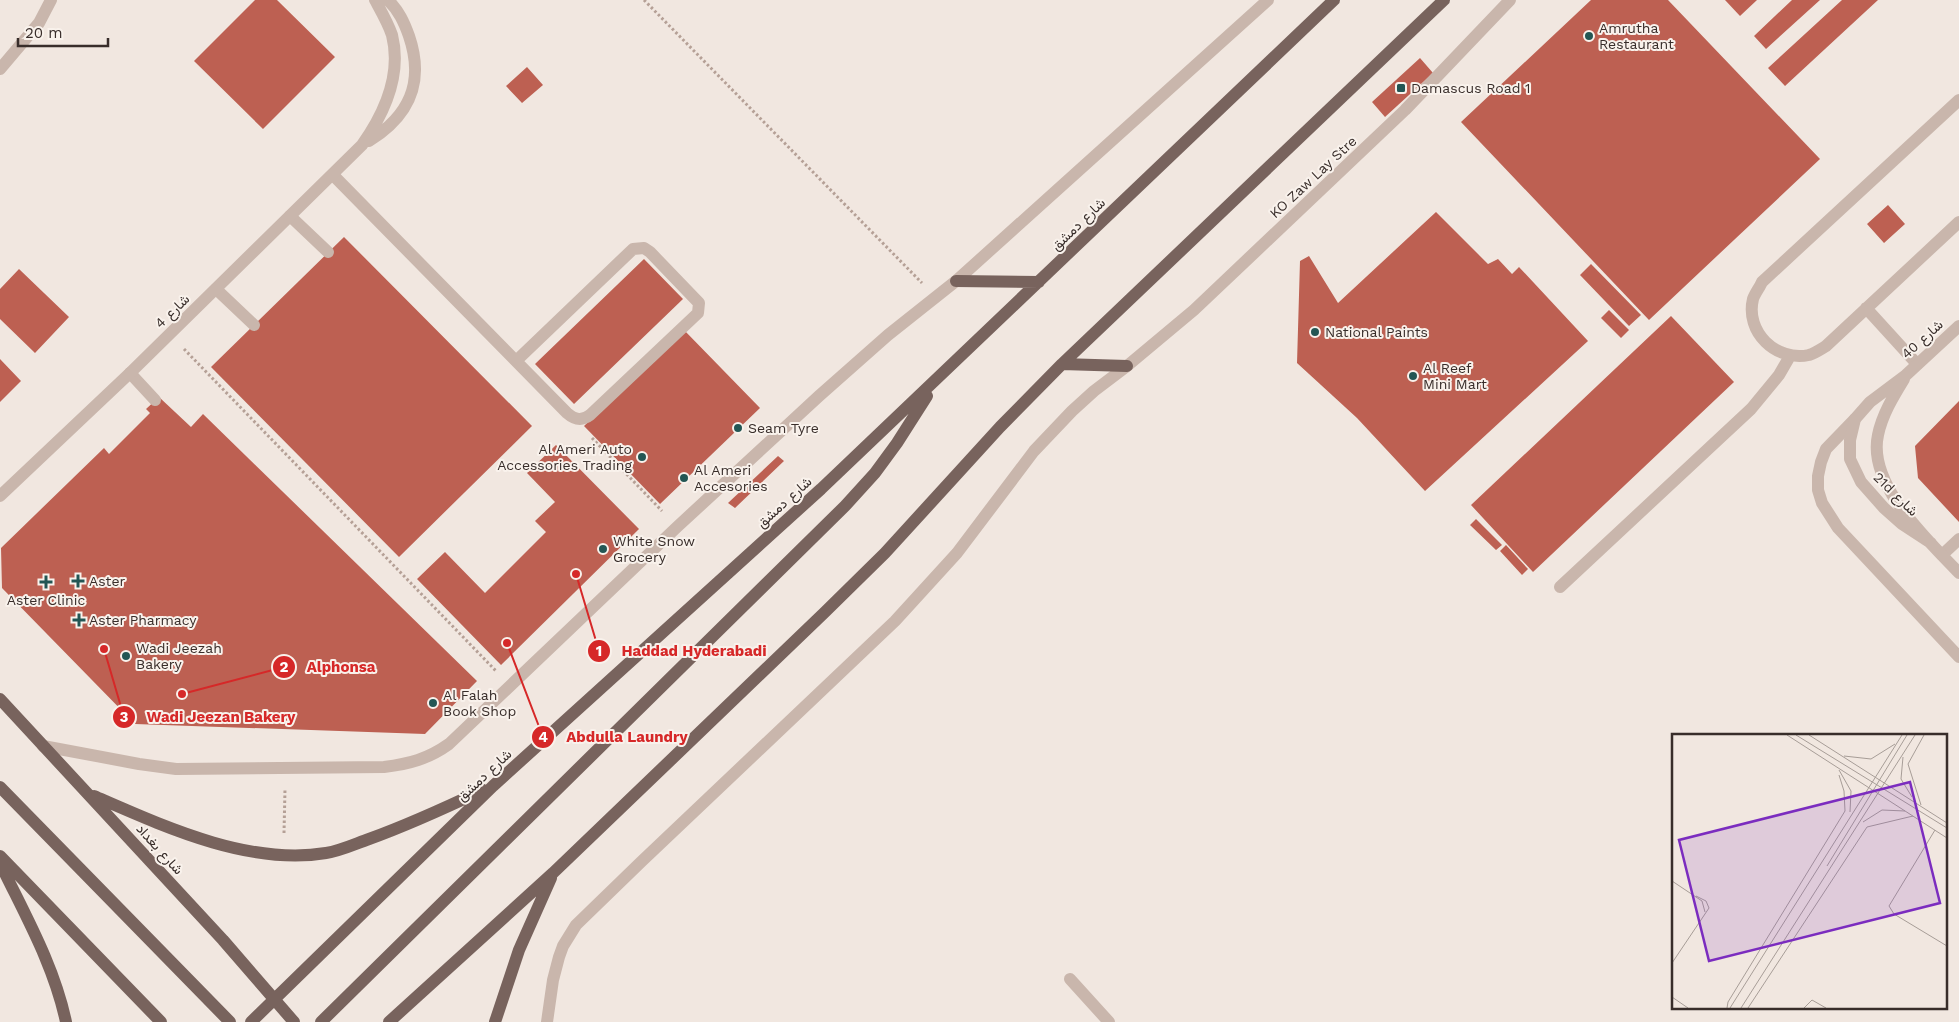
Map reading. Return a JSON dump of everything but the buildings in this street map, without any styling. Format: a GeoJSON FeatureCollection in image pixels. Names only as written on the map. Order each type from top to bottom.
{"type":"FeatureCollection","features":[{"type":"Feature","properties":{"kind":"main road","name":"شارع دمشق"},"geometry":{"type":"LineString","coordinates":[[251,1022],[493,786],[821,489],[1039,282],[1322,5],[1334,0]]}},
{"type":"Feature","properties":{"kind":"main road"},"geometry":{"type":"LineString","coordinates":[[389,1022],[553,873],[886,553],[1000,427],[1062,364],[1444,0]]}},
{"type":"Feature","properties":{"kind":"main road"},"geometry":{"type":"LineString","coordinates":[[956,281],[1039,282]]}},
{"type":"Feature","properties":{"kind":"main road"},"geometry":{"type":"LineString","coordinates":[[1062,364],[1127,366]]}},
{"type":"Feature","properties":{"kind":"main road"},"geometry":{"type":"LineString","coordinates":[[321,1022],[845,506],[875,473],[897,443],[938,379]]}},
{"type":"Feature","properties":{"kind":"main road","name":"شارع بغداد"},"geometry":{"type":"LineString","coordinates":[[0,699],[223,940],[294,1022]]}},
{"type":"Feature","properties":{"kind":"main road"},"geometry":{"type":"LineString","coordinates":[[89,794],[193,836],[261,854],[283,856],[326,853],[362,842],[402,827],[493,786]]}},
{"type":"Feature","properties":{"kind":"main road"},"geometry":{"type":"LineString","coordinates":[[0,787],[230,1022]]}},
{"type":"Feature","properties":{"kind":"main road"},"geometry":{"type":"LineString","coordinates":[[0,856],[161,1022]]}},
{"type":"Feature","properties":{"kind":"main road"},"geometry":{"type":"LineString","coordinates":[[0,863],[49,965],[61,997],[66,1022]]}},
{"type":"Feature","properties":{"kind":"main road"},"geometry":{"type":"LineString","coordinates":[[495,1022],[519,950],[553,873]]}},
{"type":"Feature","properties":{"kind":"street"},"geometry":{"type":"LineString","coordinates":[[0,69],[39,23],[52,0]]}},
{"type":"Feature","properties":{"kind":"street"},"geometry":{"type":"LineString","coordinates":[[362,145],[376,126],[386,105],[394,67],[392,36],[375,0]]}},
{"type":"Feature","properties":{"kind":"street"},"geometry":{"type":"LineString","coordinates":[[362,145],[392,125],[406,104],[414,81],[415,64],[413,48],[403,19],[388,0]]}},
{"type":"Feature","properties":{"kind":"street"},"geometry":{"type":"LineString","coordinates":[[43,746],[176,769],[384,767],[420,761],[435,754],[449,744],[819,396],[888,334],[956,281],[1268,0]]}},
{"type":"Feature","properties":{"kind":"street","name":"KO Zaw Lay Stre"},"geometry":{"type":"LineString","coordinates":[[547,1022],[559,957],[563,946],[576,926],[642,860],[896,622],[957,553],[1034,450],[1094,391],[1194,310],[1405,110],[1510,0]]}},
{"type":"Feature","properties":{"kind":"street"},"geometry":{"type":"LineString","coordinates":[[1959,100],[1762,282],[1754,298],[1753,317],[1759,335],[1772,348],[1790,356],[1809,355],[1826,346],[1959,222]]}},
{"type":"Feature","properties":{"kind":"street","name":"شارع 4"},"geometry":{"type":"LineString","coordinates":[[0,496],[130,373],[362,145]]}},
{"type":"Feature","properties":{"kind":"street"},"geometry":{"type":"LineString","coordinates":[[333,175],[516,361],[571,416],[579,420],[590,415],[698,313],[699,303],[650,252],[644,248],[633,249],[516,361]]}},
{"type":"Feature","properties":{"kind":"street"},"geometry":{"type":"LineString","coordinates":[[290,216],[328,252]]}},
{"type":"Feature","properties":{"kind":"street"},"geometry":{"type":"LineString","coordinates":[[216,289],[254,325]]}},
{"type":"Feature","properties":{"kind":"street"},"geometry":{"type":"LineString","coordinates":[[1866,308],[1917,364]]}},
{"type":"Feature","properties":{"kind":"street","name":"شارع 40"},"geometry":{"type":"LineString","coordinates":[[1906,375],[1959,326]]}},
{"type":"Feature","properties":{"kind":"street"},"geometry":{"type":"LineString","coordinates":[[1560,588],[1751,410],[1766,393],[1790,356]]}},
{"type":"Feature","properties":{"kind":"street"},"geometry":{"type":"LineString","coordinates":[[130,373],[155,400]]}},
{"type":"Feature","properties":{"kind":"street","name":"21d شارع"},"geometry":{"type":"LineString","coordinates":[[1906,375],[1870,402],[1856,419],[1850,440],[1850,459],[1861,482],[1884,508],[1902,524],[1931,543]]}},
{"type":"Feature","properties":{"kind":"street","name":"21d شارع"},"geometry":{"type":"LineString","coordinates":[[1906,375],[1890,402],[1878,436],[1877,455],[1882,474],[1890,490],[1910,519],[1959,573]]}},
{"type":"Feature","properties":{"kind":"street"},"geometry":{"type":"LineString","coordinates":[[1856,419],[1826,450],[1821,462],[1818,490],[1822,503],[1838,528],[1959,657]]}},
{"type":"Feature","properties":{"kind":"street"},"geometry":{"type":"LineString","coordinates":[[1942,555],[1959,539]]}},
{"type":"Feature","properties":{"kind":"street"},"geometry":{"type":"LineString","coordinates":[[1070,979],[1109,1022]]}},
{"type":"Feature","properties":{"kind":"path"},"geometry":{"type":"LineString","coordinates":[[644,0],[936,298]]}},
{"type":"Feature","properties":{"kind":"path"},"geometry":{"type":"LineString","coordinates":[[170,334],[511,686]]}},
{"type":"Feature","properties":{"kind":"path"},"geometry":{"type":"LineString","coordinates":[[571,416],[678,527]]}},
{"type":"Feature","properties":{"kind":"path"},"geometry":{"type":"LineString","coordinates":[[283,856],[286,768]]}},
{"type":"Feature","properties":{"kind":"place","name":"Amrutha Restaurant"},"geometry":{"type":"Point","coordinates":[1589,36]}},
{"type":"Feature","properties":{"kind":"place","name":"Damascus Road 1"},"geometry":{"type":"Point","coordinates":[1401,88]}},
{"type":"Feature","properties":{"kind":"place","name":"National Paints"},"geometry":{"type":"Point","coordinates":[1315,332]}},
{"type":"Feature","properties":{"kind":"place","name":"Al Reef Mini Mart"},"geometry":{"type":"Point","coordinates":[1413,376]}},
{"type":"Feature","properties":{"kind":"place","name":"Seam Tyre"},"geometry":{"type":"Point","coordinates":[738,428]}},
{"type":"Feature","properties":{"kind":"place","name":"Al Ameri Auto Accessories Trading"},"geometry":{"type":"Point","coordinates":[642,457]}},
{"type":"Feature","properties":{"kind":"place","name":"Al Ameri Accesories"},"geometry":{"type":"Point","coordinates":[684,478]}},
{"type":"Feature","properties":{"kind":"place","name":"White Snow Grocery"},"geometry":{"type":"Point","coordinates":[603,549]}},
{"type":"Feature","properties":{"kind":"place","name":"Haddad Hyderabadi"},"geometry":{"type":"Point","coordinates":[576,574]}},
{"type":"Feature","properties":{"kind":"place","name":"Aster"},"geometry":{"type":"Point","coordinates":[78,581]}},
{"type":"Feature","properties":{"kind":"place","name":"Aster Clinic"},"geometry":{"type":"Point","coordinates":[46,582]}},
{"type":"Feature","properties":{"kind":"place","name":"Aster Pharmacy"},"geometry":{"type":"Point","coordinates":[79,620]}},
{"type":"Feature","properties":{"kind":"place","name":"Abdulla Laundry"},"geometry":{"type":"Point","coordinates":[507,643]}},
{"type":"Feature","properties":{"kind":"place","name":"Wadi Jeezan Bakery"},"geometry":{"type":"Point","coordinates":[104,649]}},
{"type":"Feature","properties":{"kind":"place","name":"Wadi Jeezah Bakery"},"geometry":{"type":"Point","coordinates":[126,656]}},
{"type":"Feature","properties":{"kind":"place","name":"Alphonsa"},"geometry":{"type":"Point","coordinates":[182,694]}},
{"type":"Feature","properties":{"kind":"place","name":"Al Falah Book Shop"},"geometry":{"type":"Point","coordinates":[433,703]}}]}
